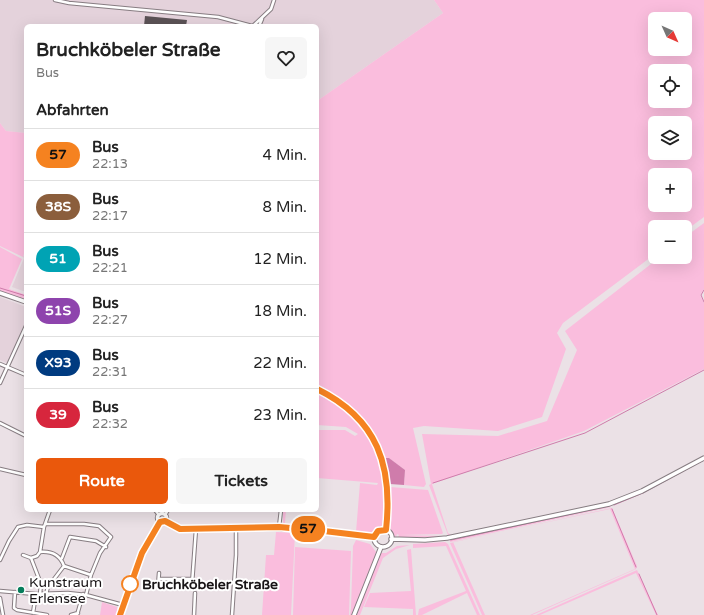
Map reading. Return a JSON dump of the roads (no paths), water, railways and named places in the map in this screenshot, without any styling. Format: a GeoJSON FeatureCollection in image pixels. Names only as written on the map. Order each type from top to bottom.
{"type":"FeatureCollection","features":[{"type":"Feature","properties":{"kind":"main road"},"geometry":{"type":"LineString","coordinates":[[0,293],[24,301]]}},
{"type":"Feature","properties":{"kind":"main road"},"geometry":{"type":"LineString","coordinates":[[319,390],[338,401],[356,417],[368,431],[382,458],[388,483],[386,530],[390,534],[391,539],[389,544],[381,547],[354,615]]}},
{"type":"Feature","properties":{"kind":"main road"},"geometry":{"type":"LineString","coordinates":[[391,539],[425,540],[447,538],[609,504],[642,491],[704,458]]}},
{"type":"Feature","properties":{"kind":"main road"},"geometry":{"type":"LineString","coordinates":[[160,522],[158,518],[159,515],[165,515],[167,518],[165,521]]}},
{"type":"Feature","properties":{"kind":"main road"},"geometry":{"type":"LineString","coordinates":[[120,615],[144,548],[160,522],[165,521],[180,529],[279,527],[374,537]]}},
{"type":"Feature","properties":{"kind":"main road"},"geometry":{"type":"LineString","coordinates":[[374,537],[378,531],[386,530]]}},
{"type":"Feature","properties":{"kind":"main road"},"geometry":{"type":"LineString","coordinates":[[374,537],[375,542],[381,547]]}},
{"type":"Feature","properties":{"kind":"street"},"geometry":{"type":"LineString","coordinates":[[56,0],[69,3],[218,17],[246,24]]}},
{"type":"Feature","properties":{"kind":"street"},"geometry":{"type":"LineString","coordinates":[[260,24],[271,8],[274,0]]}},
{"type":"Feature","properties":{"kind":"street"},"geometry":{"type":"LineString","coordinates":[[255,24],[264,17]]}},
{"type":"Feature","properties":{"kind":"street"},"geometry":{"type":"LineString","coordinates":[[0,382],[24,330]]}},
{"type":"Feature","properties":{"kind":"street"},"geometry":{"type":"LineString","coordinates":[[0,364],[24,374]]}},
{"type":"Feature","properties":{"kind":"street"},"geometry":{"type":"LineString","coordinates":[[0,423],[24,435]]}},
{"type":"Feature","properties":{"kind":"street"},"geometry":{"type":"LineString","coordinates":[[0,469],[24,475]]}},
{"type":"Feature","properties":{"kind":"street"},"geometry":{"type":"LineString","coordinates":[[23,555],[31,558],[37,556],[40,552],[44,528],[49,512]]}},
{"type":"Feature","properties":{"kind":"street"},"geometry":{"type":"LineString","coordinates":[[279,527],[280,512]]}},
{"type":"Feature","properties":{"kind":"street"},"geometry":{"type":"LineString","coordinates":[[46,524],[84,524],[99,526],[111,537],[106,547],[100,553],[77,614],[71,615]]}},
{"type":"Feature","properties":{"kind":"street"},"geometry":{"type":"LineString","coordinates":[[0,560],[18,527],[27,525],[44,528]]}},
{"type":"Feature","properties":{"kind":"street"},"geometry":{"type":"LineString","coordinates":[[232,615],[236,555],[236,527]]}},
{"type":"Feature","properties":{"kind":"street"},"geometry":{"type":"LineString","coordinates":[[192,584],[196,528]]}},
{"type":"Feature","properties":{"kind":"street"},"geometry":{"type":"LineString","coordinates":[[64,566],[62,558],[70,537],[96,541],[106,547]]}},
{"type":"Feature","properties":{"kind":"street"},"geometry":{"type":"LineString","coordinates":[[40,552],[49,552],[62,558]]}},
{"type":"Feature","properties":{"kind":"street"},"geometry":{"type":"LineString","coordinates":[[31,558],[41,584],[40,594]]}},
{"type":"Feature","properties":{"kind":"street"},"geometry":{"type":"LineString","coordinates":[[64,566],[91,575]]}},
{"type":"Feature","properties":{"kind":"street"},"geometry":{"type":"LineString","coordinates":[[46,594],[48,587],[64,566]]}},
{"type":"Feature","properties":{"kind":"street"},"geometry":{"type":"LineString","coordinates":[[158,586],[159,573]]}},
{"type":"Feature","properties":{"kind":"street"},"geometry":{"type":"LineString","coordinates":[[159,578],[192,579]]}},
{"type":"Feature","properties":{"kind":"street"},"geometry":{"type":"LineString","coordinates":[[0,590],[35,596],[40,594],[85,594],[123,605]]}},
{"type":"Feature","properties":{"kind":"street"},"geometry":{"type":"LineString","coordinates":[[15,592],[14,608],[29,614],[33,613],[47,615]]}},
{"type":"Feature","properties":{"kind":"street"},"geometry":{"type":"LineString","coordinates":[[194,615],[195,593]]}},
{"type":"Feature","properties":{"kind":"street"},"geometry":{"type":"LineString","coordinates":[[33,613],[35,596]]}},
{"type":"Feature","properties":{"kind":"street"},"geometry":{"type":"LineString","coordinates":[[0,598],[3,615]]}},
{"type":"Feature","properties":{"kind":"waterway"},"geometry":{"type":"LineString","coordinates":[[0,288],[24,295]]}},
{"type":"Feature","properties":{"kind":"waterway"},"geometry":{"type":"LineString","coordinates":[[704,290],[701,295],[704,302]]}},
{"type":"Feature","properties":{"kind":"waterway"},"geometry":{"type":"LineString","coordinates":[[433,483],[585,433],[704,370]]}},
{"type":"Feature","properties":{"kind":"waterway"},"geometry":{"type":"LineString","coordinates":[[614,505],[643,493],[704,460]]}},
{"type":"Feature","properties":{"kind":"waterway"},"geometry":{"type":"LineString","coordinates":[[451,540],[609,506]]}},
{"type":"Feature","properties":{"kind":"waterway"},"geometry":{"type":"LineString","coordinates":[[612,509],[636,567]]}},
{"type":"Feature","properties":{"kind":"waterway"},"geometry":{"type":"LineString","coordinates":[[639,574],[657,615]]}},
{"type":"Feature","properties":{"kind":"place","name":"Bruchköbeler Straße"},"geometry":{"type":"Point","coordinates":[130,584]}},
{"type":"Feature","properties":{"kind":"place","name":"Kunstraum Erlensee"},"geometry":{"type":"Point","coordinates":[21,590]}}]}
